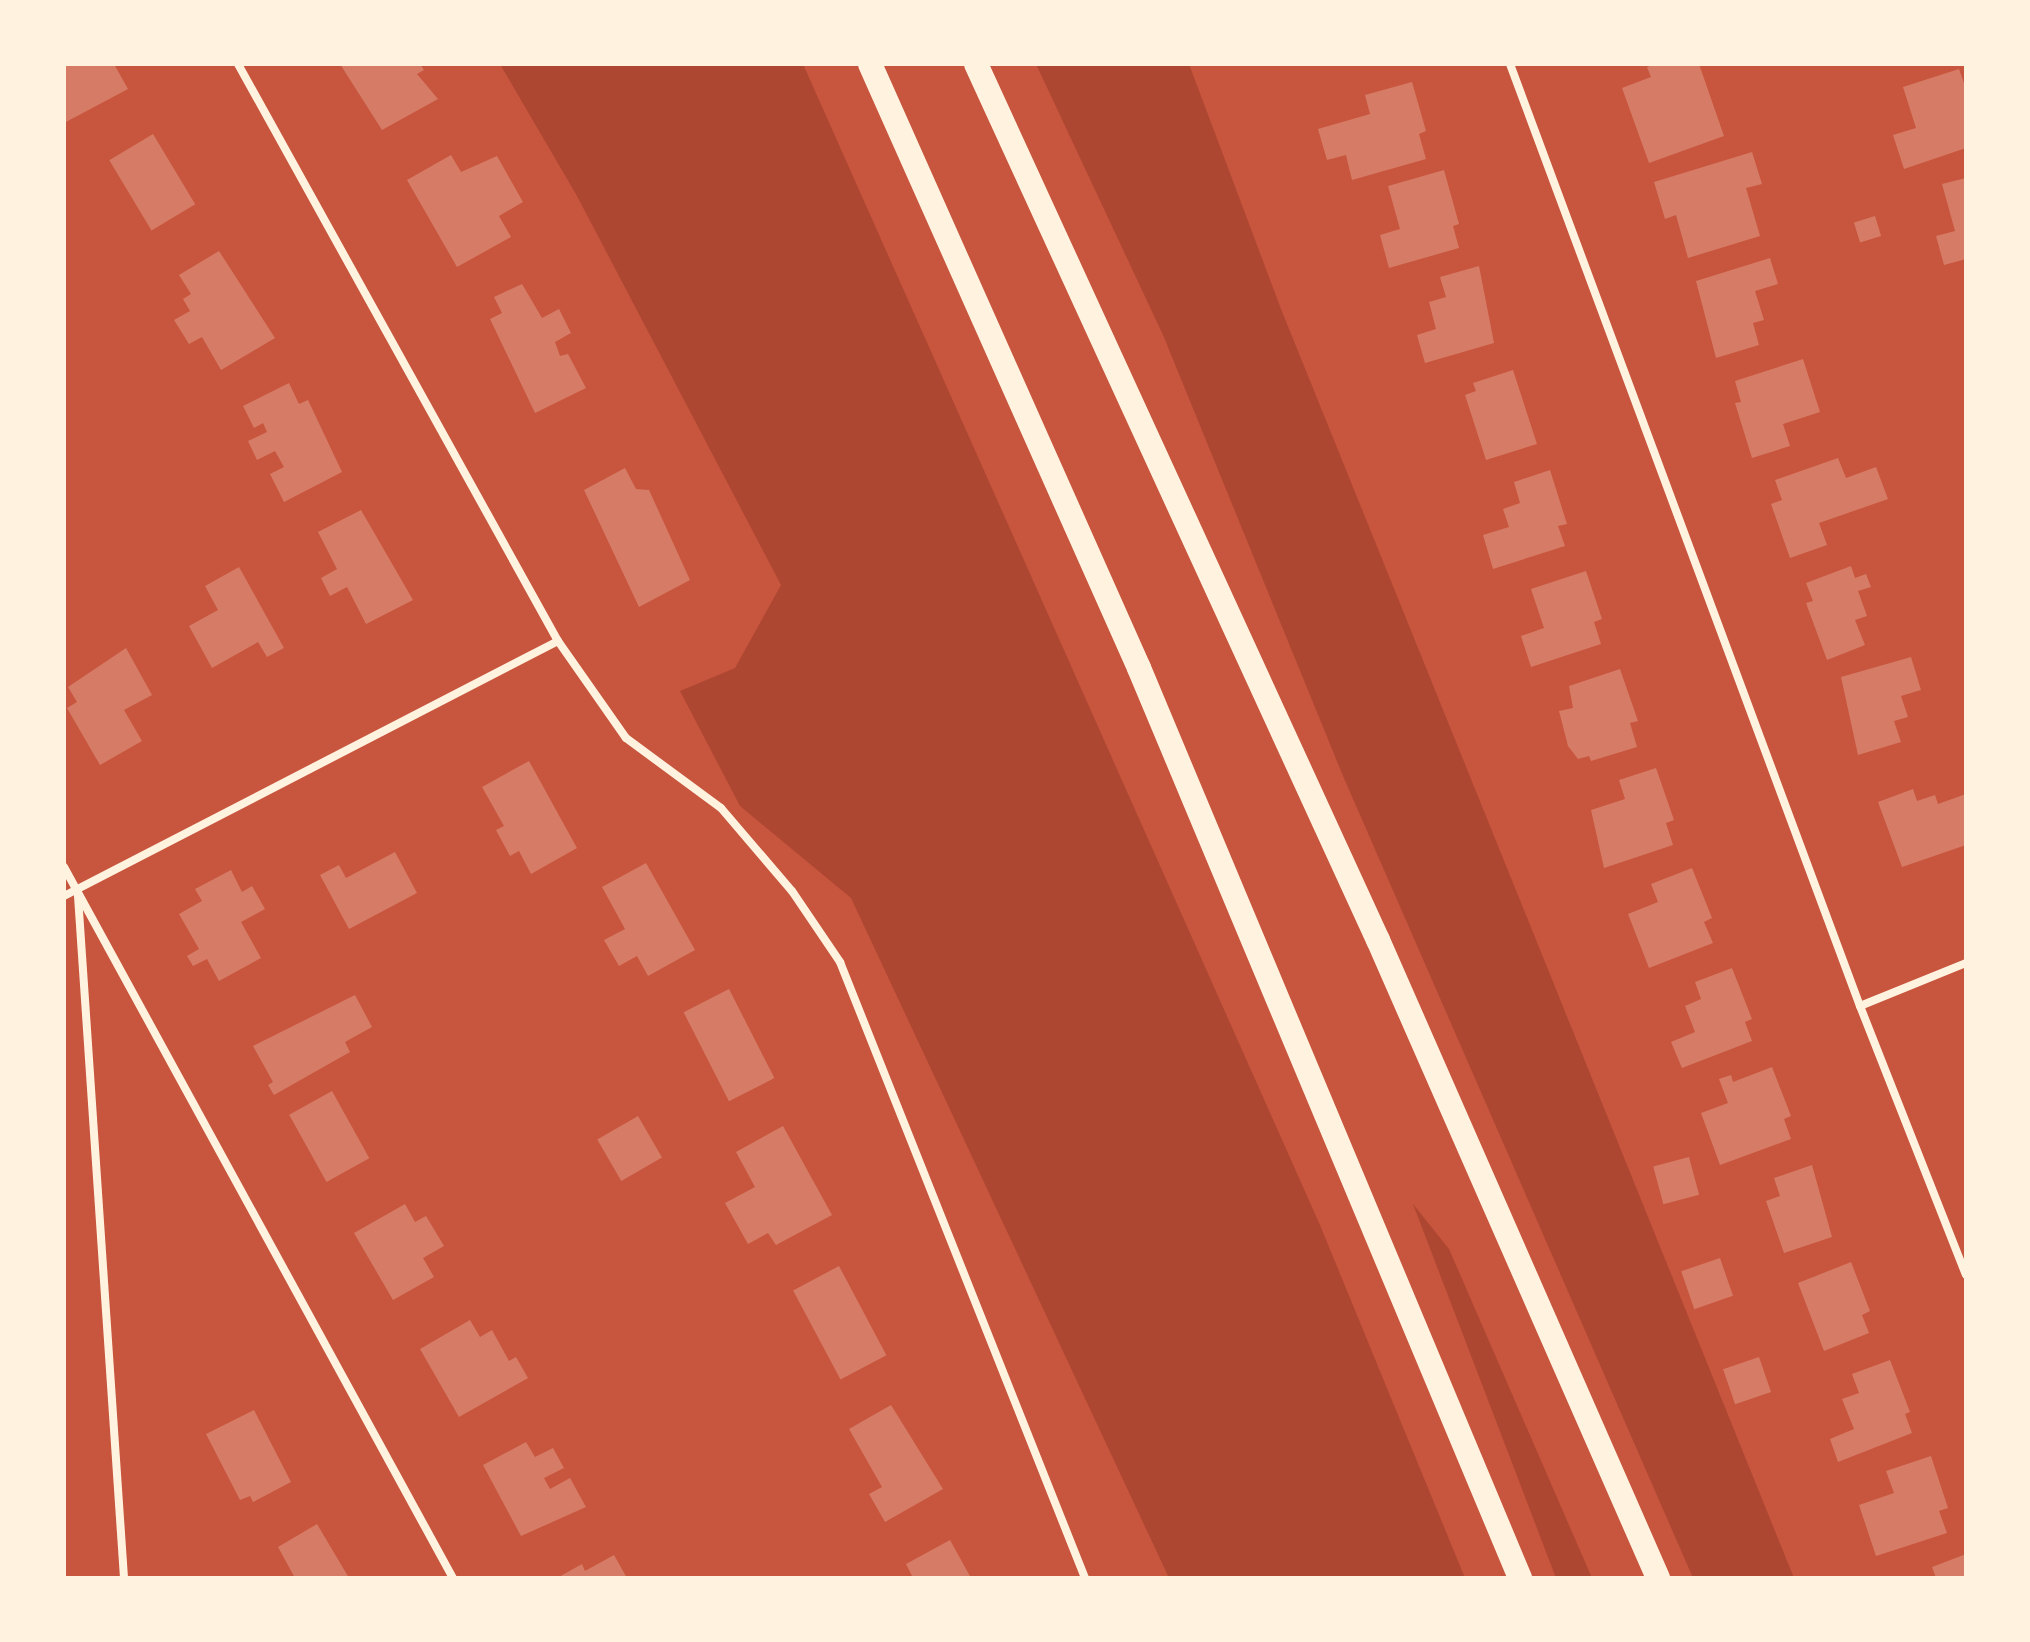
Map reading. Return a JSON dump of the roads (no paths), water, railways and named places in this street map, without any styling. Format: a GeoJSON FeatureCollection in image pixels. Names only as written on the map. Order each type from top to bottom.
{"type":"FeatureCollection","features":[{"type":"Feature","properties":{"kind":"highway"},"geometry":{"type":"LineString","coordinates":[[870,64],[1139,668],[1520,1578]]}},
{"type":"Feature","properties":{"kind":"highway"},"geometry":{"type":"LineString","coordinates":[[976,64],[1372,926],[1658,1578]]}},
{"type":"Feature","properties":{"kind":"street"},"geometry":{"type":"LineString","coordinates":[[238,64],[558,641],[626,738],[721,808],[792,891],[840,962],[1085,1578]]}},
{"type":"Feature","properties":{"kind":"street"},"geometry":{"type":"LineString","coordinates":[[1510,64],[1860,1006],[1966,1275]]}},
{"type":"Feature","properties":{"kind":"street"},"geometry":{"type":"LineString","coordinates":[[64,896],[78,892],[558,641]]}},
{"type":"Feature","properties":{"kind":"street"},"geometry":{"type":"LineString","coordinates":[[64,867],[453,1578]]}},
{"type":"Feature","properties":{"kind":"street"},"geometry":{"type":"LineString","coordinates":[[78,892],[124,1578]]}},
{"type":"Feature","properties":{"kind":"street"},"geometry":{"type":"LineString","coordinates":[[1860,1006],[1966,963]]}}]}
